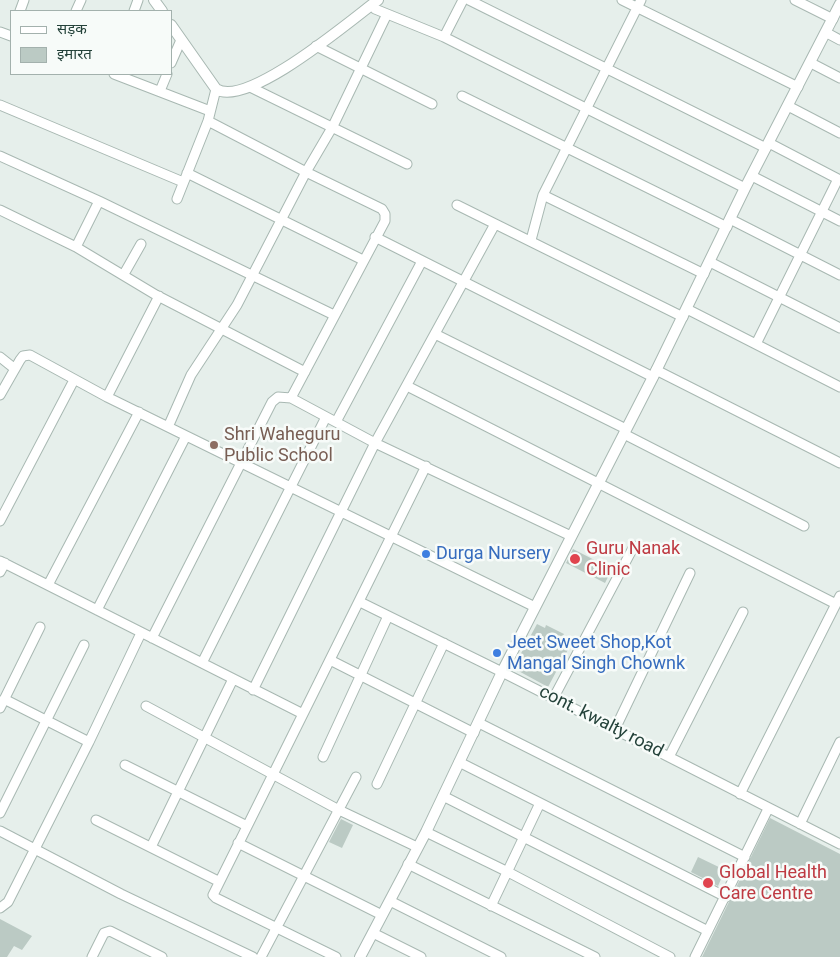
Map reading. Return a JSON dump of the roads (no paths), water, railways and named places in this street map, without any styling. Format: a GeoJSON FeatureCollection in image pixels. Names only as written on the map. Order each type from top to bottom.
{"type":"FeatureCollection","features":[{"type":"Feature","properties":{"kind":"street"},"geometry":{"type":"LineString","coordinates":[[444,38],[463,0]]}},
{"type":"Feature","properties":{"kind":"street"},"geometry":{"type":"LineString","coordinates":[[470,0],[606,69],[839,179],[756,344]]}},
{"type":"Feature","properties":{"kind":"street"},"geometry":{"type":"LineString","coordinates":[[622,0],[639,4],[798,87]]}},
{"type":"Feature","properties":{"kind":"street"},"geometry":{"type":"LineString","coordinates":[[795,0],[833,19]]}},
{"type":"Feature","properties":{"kind":"street"},"geometry":{"type":"LineString","coordinates":[[172,26],[216,89],[226,93],[250,88],[281,71],[377,4],[387,14],[444,38],[745,188]]}},
{"type":"Feature","properties":{"kind":"street"},"geometry":{"type":"LineString","coordinates":[[531,240],[543,194],[639,4]]}},
{"type":"Feature","properties":{"kind":"street"},"geometry":{"type":"LineString","coordinates":[[360,957],[426,832],[502,672],[655,374],[745,188],[840,4]]}},
{"type":"Feature","properties":{"kind":"street"},"geometry":{"type":"LineString","coordinates":[[168,427],[200,361],[224,328],[306,172],[333,126],[387,14]]}},
{"type":"Feature","properties":{"kind":"street"},"geometry":{"type":"LineString","coordinates":[[826,33],[840,40]]}},
{"type":"Feature","properties":{"kind":"street"},"geometry":{"type":"LineString","coordinates":[[172,61],[181,40]]}},
{"type":"Feature","properties":{"kind":"street"},"geometry":{"type":"LineString","coordinates":[[316,46],[432,104]]}},
{"type":"Feature","properties":{"kind":"street"},"geometry":{"type":"LineString","coordinates":[[811,63],[840,78]]}},
{"type":"Feature","properties":{"kind":"street"},"geometry":{"type":"LineString","coordinates":[[117,75],[210,112]]}},
{"type":"Feature","properties":{"kind":"street"},"geometry":{"type":"LineString","coordinates":[[160,91],[167,75]]}},
{"type":"Feature","properties":{"kind":"street"},"geometry":{"type":"LineString","coordinates":[[250,88],[333,126],[407,164]]}},
{"type":"Feature","properties":{"kind":"street"},"geometry":{"type":"LineString","coordinates":[[176,199],[208,121],[216,89]]}},
{"type":"Feature","properties":{"kind":"street"},"geometry":{"type":"LineString","coordinates":[[462,96],[840,275]]}},
{"type":"Feature","properties":{"kind":"street"},"geometry":{"type":"LineString","coordinates":[[0,105],[183,182]]}},
{"type":"Feature","properties":{"kind":"street"},"geometry":{"type":"LineString","coordinates":[[788,106],[840,133]]}},
{"type":"Feature","properties":{"kind":"street"},"geometry":{"type":"LineString","coordinates":[[208,121],[382,209],[385,214],[385,221],[291,398]]}},
{"type":"Feature","properties":{"kind":"street"},"geometry":{"type":"LineString","coordinates":[[0,156],[99,201],[334,315]]}},
{"type":"Feature","properties":{"kind":"street"},"geometry":{"type":"LineString","coordinates":[[187,173],[363,260]]}},
{"type":"Feature","properties":{"kind":"street"},"geometry":{"type":"LineString","coordinates":[[752,176],[840,221]]}},
{"type":"Feature","properties":{"kind":"street"},"geometry":{"type":"LineString","coordinates":[[543,194],[704,274]]}},
{"type":"Feature","properties":{"kind":"street"},"geometry":{"type":"LineString","coordinates":[[76,247],[99,201]]}},
{"type":"Feature","properties":{"kind":"street"},"geometry":{"type":"LineString","coordinates":[[457,204],[495,224],[685,313],[756,344],[840,387]]}},
{"type":"Feature","properties":{"kind":"street"},"geometry":{"type":"LineString","coordinates":[[0,210],[76,247],[159,296],[306,372]]}},
{"type":"Feature","properties":{"kind":"street"},"geometry":{"type":"LineString","coordinates":[[253,690],[375,443],[495,224]]}},
{"type":"Feature","properties":{"kind":"street"},"geometry":{"type":"LineString","coordinates":[[375,237],[464,282],[840,463]]}},
{"type":"Feature","properties":{"kind":"street"},"geometry":{"type":"LineString","coordinates":[[124,274],[141,244]]}},
{"type":"Feature","properties":{"kind":"street"},"geometry":{"type":"LineString","coordinates":[[336,422],[422,261]]}},
{"type":"Feature","properties":{"kind":"street"},"geometry":{"type":"LineString","coordinates":[[710,262],[840,328]]}},
{"type":"Feature","properties":{"kind":"street"},"geometry":{"type":"LineString","coordinates":[[107,397],[159,296]]}},
{"type":"Feature","properties":{"kind":"street"},"geometry":{"type":"LineString","coordinates":[[435,334],[804,526]]}},
{"type":"Feature","properties":{"kind":"street"},"geometry":{"type":"LineString","coordinates":[[0,395],[20,360],[27,355],[107,397],[243,462],[392,538],[535,607]]}},
{"type":"Feature","properties":{"kind":"street"},"geometry":{"type":"LineString","coordinates":[[0,357],[15,369]]}},
{"type":"Feature","properties":{"kind":"street"},"geometry":{"type":"LineString","coordinates":[[0,521],[74,380]]}},
{"type":"Feature","properties":{"kind":"street"},"geometry":{"type":"LineString","coordinates":[[407,386],[598,484],[838,600],[740,794]]}},
{"type":"Feature","properties":{"kind":"street"},"geometry":{"type":"LineString","coordinates":[[152,638],[272,402],[278,397],[291,398],[375,443],[572,536]]}},
{"type":"Feature","properties":{"kind":"street"},"geometry":{"type":"LineString","coordinates":[[48,585],[139,412]]}},
{"type":"Feature","properties":{"kind":"street"},"geometry":{"type":"LineString","coordinates":[[202,663],[326,417]]}},
{"type":"Feature","properties":{"kind":"street"},"geometry":{"type":"LineString","coordinates":[[97,610],[186,436]]}},
{"type":"Feature","properties":{"kind":"street"},"geometry":{"type":"LineString","coordinates":[[336,957],[214,897],[218,881],[360,602],[426,466]]}},
{"type":"Feature","properties":{"kind":"street"},"geometry":{"type":"LineString","coordinates":[[553,698],[634,546]]}},
{"type":"Feature","properties":{"kind":"street"},"geometry":{"type":"LineString","coordinates":[[0,572],[2,562],[303,714]]}},
{"type":"Feature","properties":{"kind":"street"},"geometry":{"type":"LineString","coordinates":[[615,729],[690,573]]}},
{"type":"Feature","properties":{"kind":"street","name":"cont. kwalty road"},"geometry":{"type":"LineString","coordinates":[[360,602],[840,844]]}},
{"type":"Feature","properties":{"kind":"street"},"geometry":{"type":"LineString","coordinates":[[669,757],[743,612]]}},
{"type":"Feature","properties":{"kind":"street"},"geometry":{"type":"LineString","coordinates":[[323,757],[388,616]]}},
{"type":"Feature","properties":{"kind":"street"},"geometry":{"type":"LineString","coordinates":[[40,628],[2,704],[46,720],[89,742]]}},
{"type":"Feature","properties":{"kind":"street"},"geometry":{"type":"LineString","coordinates":[[0,908],[8,902],[89,742],[141,632]]}},
{"type":"Feature","properties":{"kind":"street"},"geometry":{"type":"LineString","coordinates":[[377,784],[444,643]]}},
{"type":"Feature","properties":{"kind":"street"},"geometry":{"type":"LineString","coordinates":[[0,813],[84,645]]}},
{"type":"Feature","properties":{"kind":"street"},"geometry":{"type":"LineString","coordinates":[[330,660],[474,733]]}},
{"type":"Feature","properties":{"kind":"street"},"geometry":{"type":"LineString","coordinates":[[151,847],[233,679]]}},
{"type":"Feature","properties":{"kind":"street"},"geometry":{"type":"LineString","coordinates":[[146,706],[206,736],[339,810],[417,847]]}},
{"type":"Feature","properties":{"kind":"street"},"geometry":{"type":"LineString","coordinates":[[479,723],[745,857]]}},
{"type":"Feature","properties":{"kind":"street"},"geometry":{"type":"LineString","coordinates":[[800,824],[840,742]]}},
{"type":"Feature","properties":{"kind":"street"},"geometry":{"type":"LineString","coordinates":[[459,762],[726,898]]}},
{"type":"Feature","properties":{"kind":"street"},"geometry":{"type":"LineString","coordinates":[[125,765],[247,826]]}},
{"type":"Feature","properties":{"kind":"street"},"geometry":{"type":"LineString","coordinates":[[261,957],[302,876],[356,777]]}},
{"type":"Feature","properties":{"kind":"street"},"geometry":{"type":"LineString","coordinates":[[443,796],[708,930]]}},
{"type":"Feature","properties":{"kind":"street"},"geometry":{"type":"LineString","coordinates":[[491,906],[540,803]]}},
{"type":"Feature","properties":{"kind":"street"},"geometry":{"type":"LineString","coordinates":[[695,957],[726,898],[768,809]]}},
{"type":"Feature","properties":{"kind":"street"},"geometry":{"type":"LineString","coordinates":[[96,820],[218,881]]}},
{"type":"Feature","properties":{"kind":"street"},"geometry":{"type":"LineString","coordinates":[[0,831],[121,894],[253,957]]}},
{"type":"Feature","properties":{"kind":"street"},"geometry":{"type":"LineString","coordinates":[[426,832],[508,872],[670,957]]}},
{"type":"Feature","properties":{"kind":"street"},"geometry":{"type":"LineString","coordinates":[[238,843],[382,915]]}},
{"type":"Feature","properties":{"kind":"street"},"geometry":{"type":"LineString","coordinates":[[408,864],[595,957]]}},
{"type":"Feature","properties":{"kind":"street"},"geometry":{"type":"LineString","coordinates":[[390,901],[501,957]]}},
{"type":"Feature","properties":{"kind":"street"},"geometry":{"type":"LineString","coordinates":[[92,957],[104,933],[110,931],[162,957]]}},
{"type":"Feature","properties":{"kind":"street"},"geometry":{"type":"LineString","coordinates":[[373,933],[421,957]]}},
{"type":"Feature","properties":{"kind":"place","name":"Shri Waheguru Public School"},"geometry":{"type":"Point","coordinates":[214,445]}},
{"type":"Feature","properties":{"kind":"place","name":"Durga Nursery"},"geometry":{"type":"Point","coordinates":[426,554]}},
{"type":"Feature","properties":{"kind":"place","name":"Guru Nanak Clinic"},"geometry":{"type":"Point","coordinates":[575,559]}},
{"type":"Feature","properties":{"kind":"place","name":"Jeet Sweet Shop,Kot Mangal Singh Chownk"},"geometry":{"type":"Point","coordinates":[497,653]}},
{"type":"Feature","properties":{"kind":"place","name":"Global Health Care Centre"},"geometry":{"type":"Point","coordinates":[708,883]}}]}
